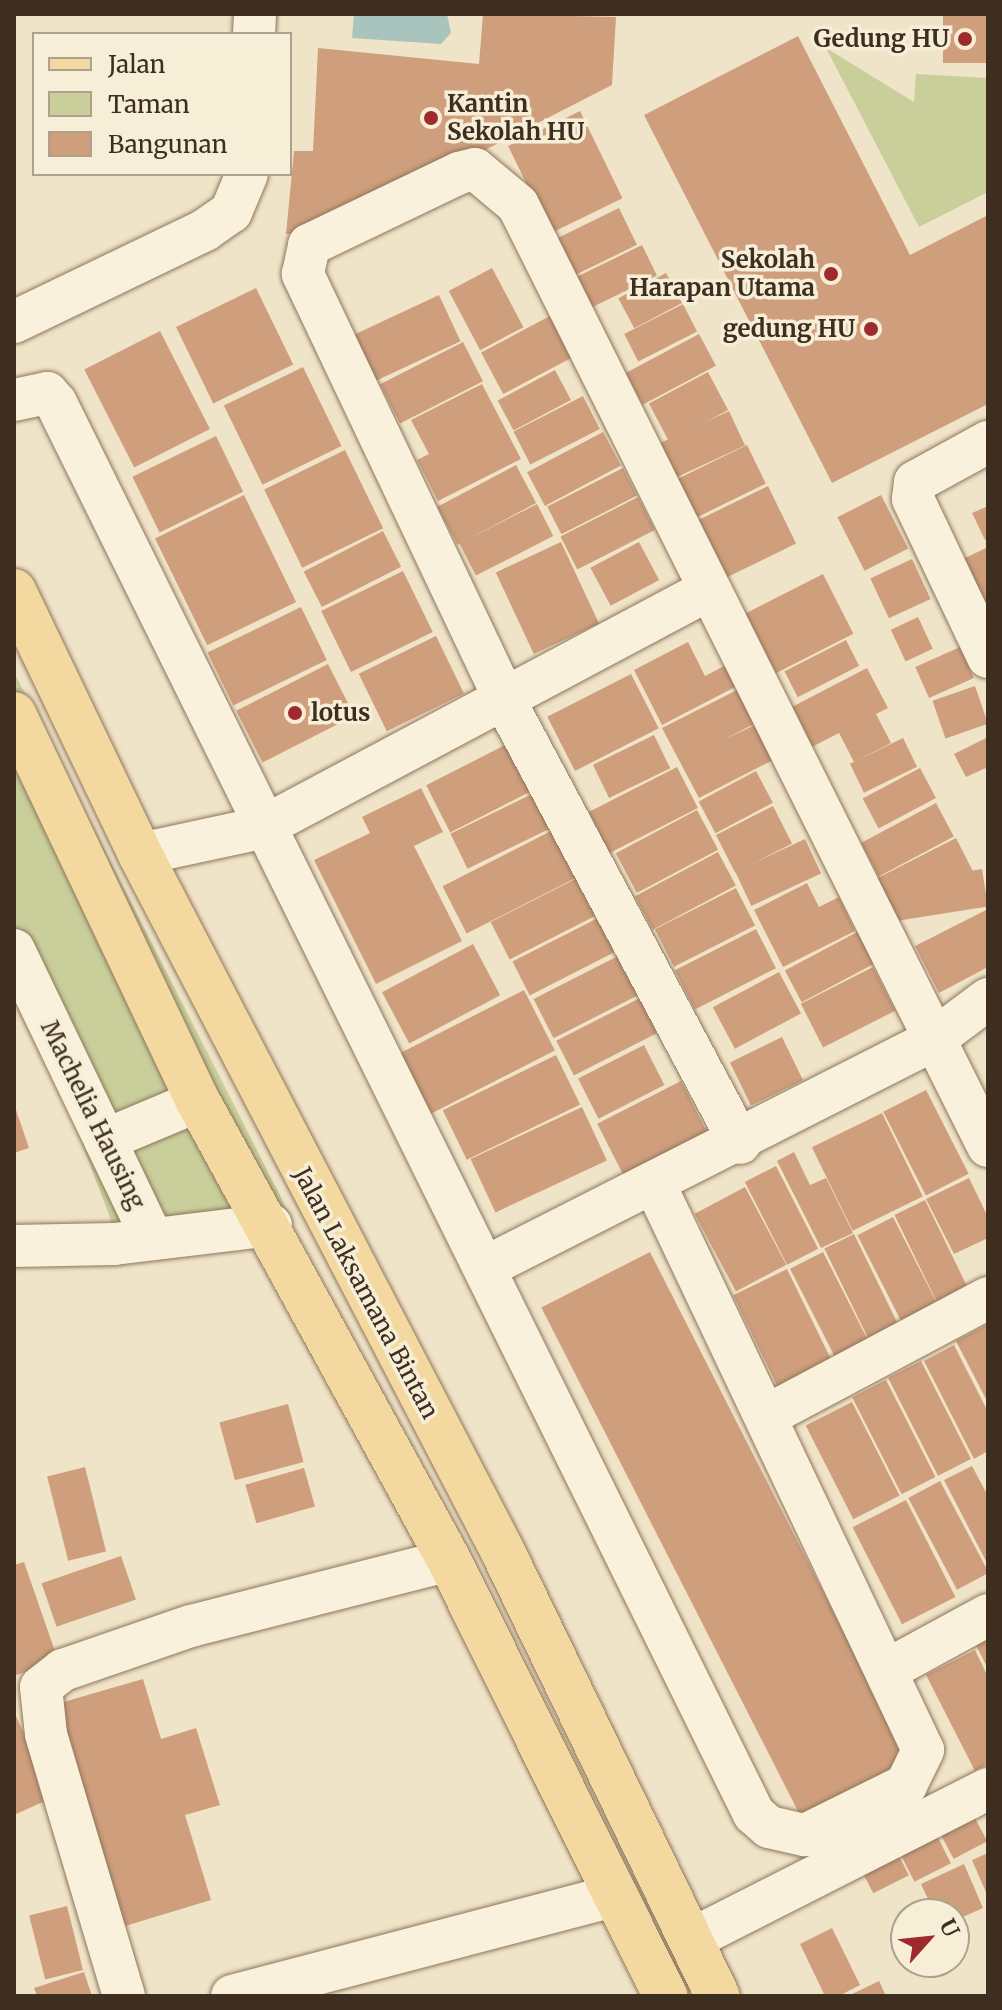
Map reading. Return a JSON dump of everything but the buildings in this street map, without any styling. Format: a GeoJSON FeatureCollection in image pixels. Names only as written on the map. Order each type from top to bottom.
{"type":"FeatureCollection","features":[{"type":"Feature","properties":{"kind":"main road","name":"Jalan Laksamana Bintan"},"geometry":{"type":"LineString","coordinates":[[14,591],[140,854],[503,1552],[718,1996]]}},
{"type":"Feature","properties":{"kind":"main road"},"geometry":{"type":"LineString","coordinates":[[14,714],[198,1101],[271,1225],[449,1560],[665,1996]]}},
{"type":"Feature","properties":{"kind":"street"},"geometry":{"type":"LineString","coordinates":[[740,1143],[506,702],[315,308],[301,259],[331,232],[459,173],[475,169],[499,182],[518,205],[988,1146]]}},
{"type":"Feature","properties":{"kind":"street"},"geometry":{"type":"LineString","coordinates":[[14,322],[205,230],[231,212],[246,176]]}},
{"type":"Feature","properties":{"kind":"street"},"geometry":{"type":"LineString","coordinates":[[14,400],[47,393],[56,403],[261,828],[488,1266],[754,1814],[769,1827],[805,1835],[906,1785],[923,1750],[889,1669],[654,1183]]}},
{"type":"Feature","properties":{"kind":"street"},"geometry":{"type":"LineString","coordinates":[[988,442],[915,482],[913,499],[988,657]]}},
{"type":"Feature","properties":{"kind":"street"},"geometry":{"type":"LineString","coordinates":[[140,854],[261,828],[506,702],[708,590]]}},
{"type":"Feature","properties":{"kind":"street","name":"Machelia Hausing"},"geometry":{"type":"LineString","coordinates":[[14,950],[152,1238]]}},
{"type":"Feature","properties":{"kind":"street"},"geometry":{"type":"LineString","coordinates":[[488,1266],[740,1143],[933,1040],[988,999]]}},
{"type":"Feature","properties":{"kind":"street"},"geometry":{"type":"LineString","coordinates":[[105,1140],[198,1101]]}},
{"type":"Feature","properties":{"kind":"street","name":"Machelia Hausing"},"geometry":{"type":"LineString","coordinates":[[14,1246],[152,1238],[271,1225]]}},
{"type":"Feature","properties":{"kind":"street"},"geometry":{"type":"LineString","coordinates":[[768,1415],[988,1298]]}},
{"type":"Feature","properties":{"kind":"street"},"geometry":{"type":"LineString","coordinates":[[124,1996],[46,1734],[41,1687],[63,1670],[191,1626],[449,1560]]}},
{"type":"Feature","properties":{"kind":"street"},"geometry":{"type":"LineString","coordinates":[[889,1669],[988,1615]]}},
{"type":"Feature","properties":{"kind":"street"},"geometry":{"type":"LineString","coordinates":[[690,1940],[988,1789]]}},
{"type":"Feature","properties":{"kind":"street"},"geometry":{"type":"LineString","coordinates":[[232,1996],[616,1895]]}},
{"type":"Feature","properties":{"kind":"green space"},"geometry":{"type":"Polygon","coordinates":[[[826,48],[914,102],[916,74],[988,78],[988,192],[919,227],[826,48]]]}},
{"type":"Feature","properties":{"kind":"green space"},"geometry":{"type":"Polygon","coordinates":[[[14,672],[289,1213],[119,1242],[14,962],[14,672]]]}},
{"type":"Feature","properties":{"kind":"water"},"geometry":{"type":"Polygon","coordinates":[[[354,14],[447,14],[451,33],[441,44],[352,38],[354,14]]]}},
{"type":"Feature","properties":{"kind":"place","name":"Gedung HU"},"geometry":{"type":"Point","coordinates":[965,39]}},
{"type":"Feature","properties":{"kind":"place","name":"Kantin Sekolah HU"},"geometry":{"type":"Point","coordinates":[431,118]}},
{"type":"Feature","properties":{"kind":"place","name":"Sekolah Harapan Utama"},"geometry":{"type":"Point","coordinates":[831,274]}},
{"type":"Feature","properties":{"kind":"place","name":"gedung HU"},"geometry":{"type":"Point","coordinates":[871,329]}},
{"type":"Feature","properties":{"kind":"place","name":"lotus"},"geometry":{"type":"Point","coordinates":[295,713]}}]}
